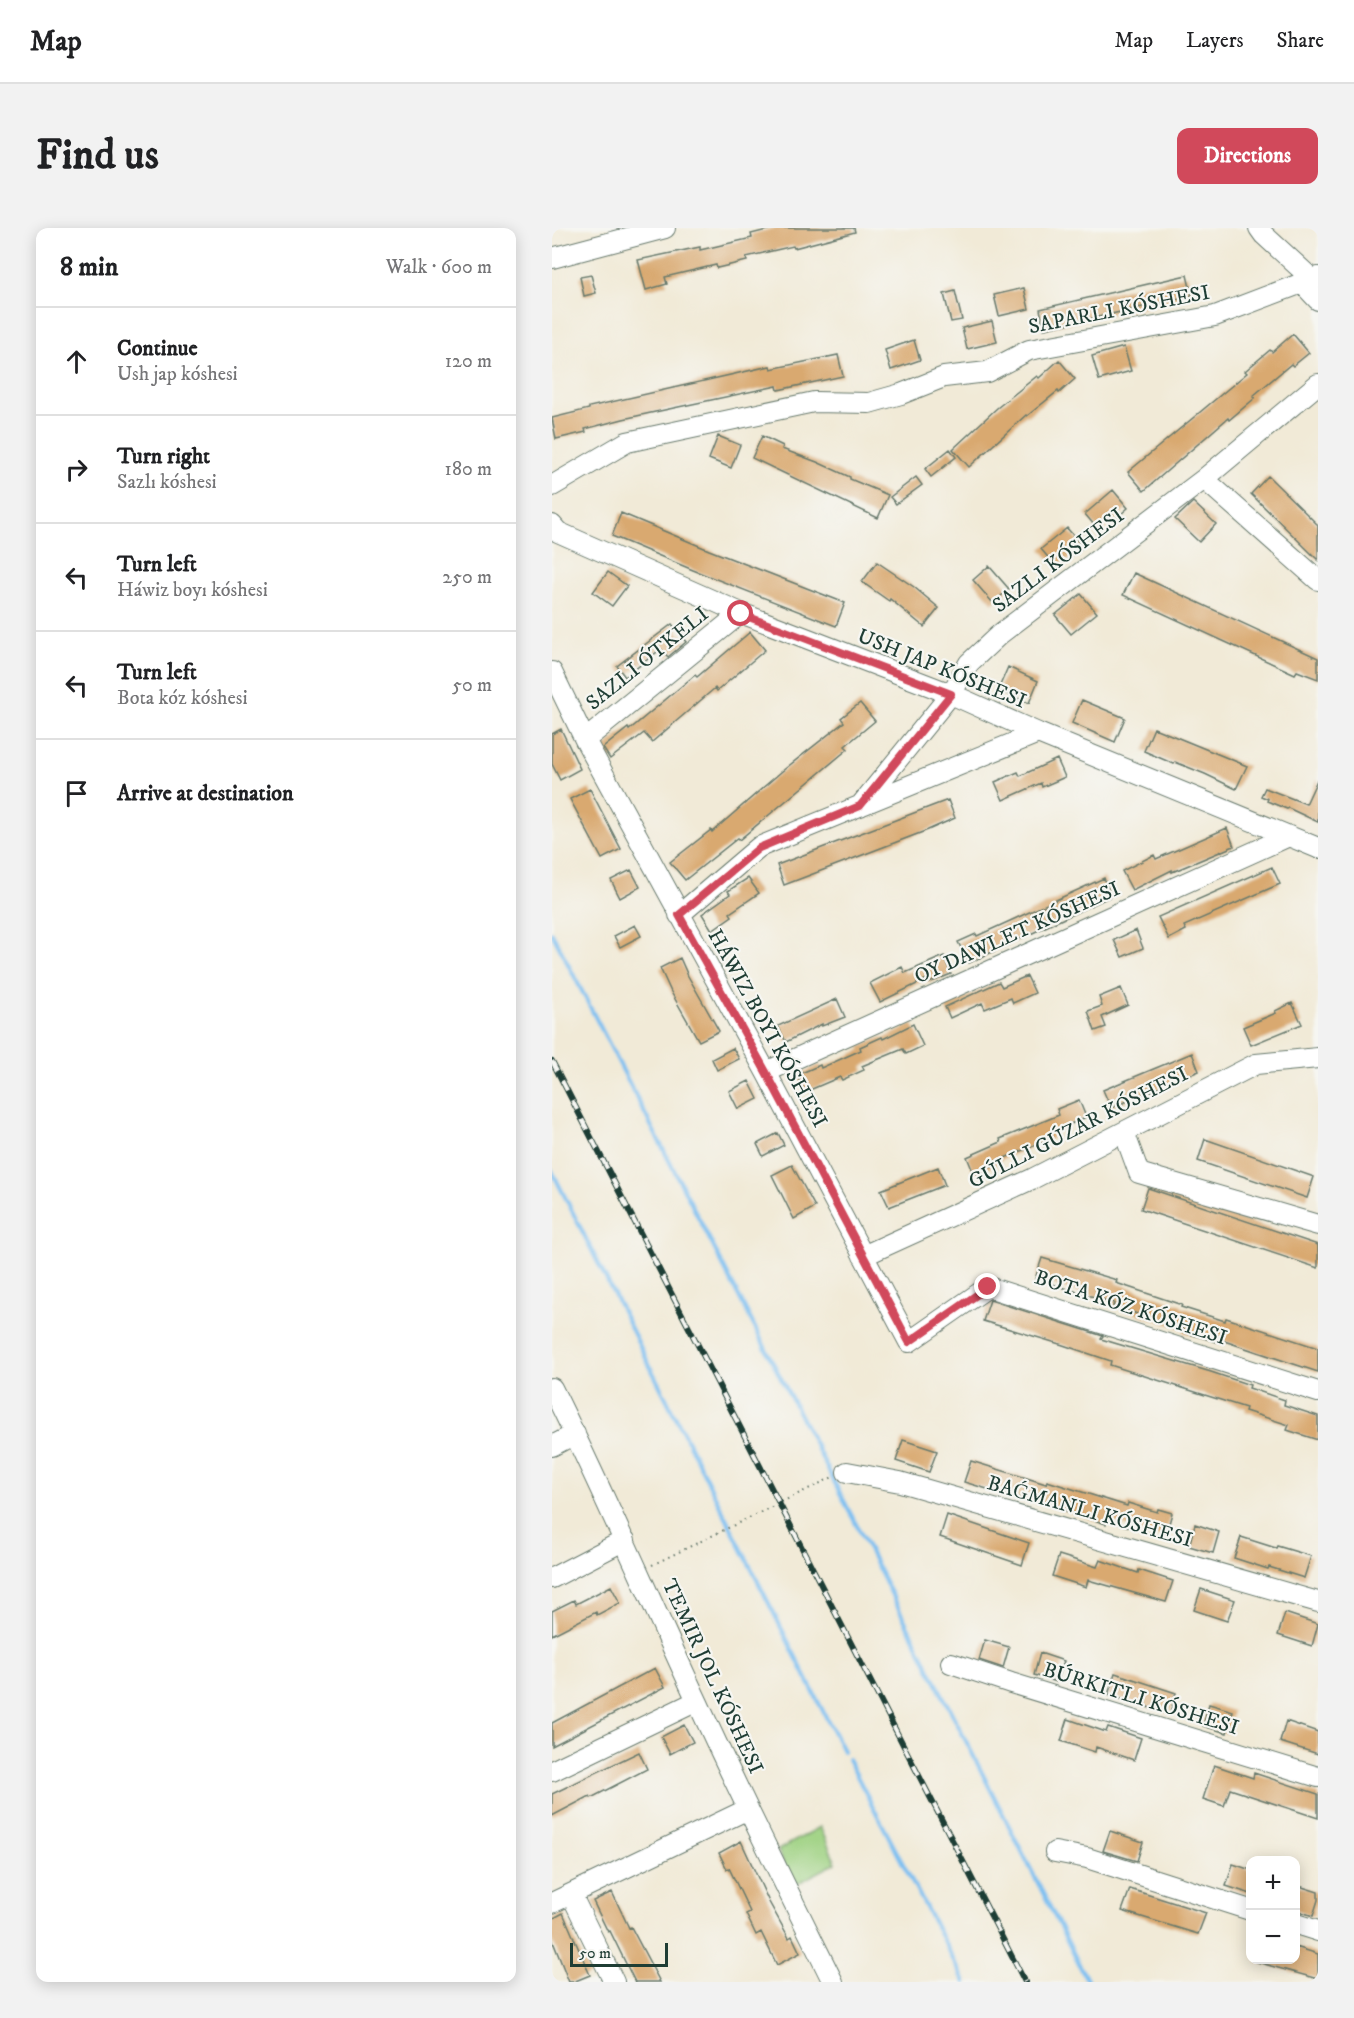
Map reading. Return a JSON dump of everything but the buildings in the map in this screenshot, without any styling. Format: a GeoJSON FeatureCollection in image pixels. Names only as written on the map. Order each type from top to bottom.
{"type":"FeatureCollection","features":[{"type":"Feature","properties":{"kind":"street"},"geometry":{"type":"LineString","coordinates":[[552,258],[665,228]]}},
{"type":"Feature","properties":{"kind":"street"},"geometry":{"type":"LineString","coordinates":[[1259,228],[1312,280],[1318,300]]}},
{"type":"Feature","properties":{"kind":"street"},"geometry":{"type":"LineString","coordinates":[[552,486],[627,442],[814,402],[868,403],[901,394],[944,377],[987,372],[1029,350],[1215,316],[1312,280]]}},
{"type":"Feature","properties":{"kind":"street"},"geometry":{"type":"LineString","coordinates":[[860,806],[951,694],[969,663],[1000,634],[1204,479],[1318,384]]}},
{"type":"Feature","properties":{"kind":"street"},"geometry":{"type":"LineString","coordinates":[[1204,479],[1318,580]]}},
{"type":"Feature","properties":{"kind":"street","name":"USH JAP KÓSHESI"},"geometry":{"type":"LineString","coordinates":[[552,525],[558,532],[741,614],[951,694],[1038,733],[1318,848]]}},
{"type":"Feature","properties":{"kind":"street"},"geometry":{"type":"LineString","coordinates":[[585,740],[741,614]]}},
{"type":"Feature","properties":{"kind":"street"},"geometry":{"type":"LineString","coordinates":[[552,672],[585,740],[766,1072],[863,1256]]}},
{"type":"Feature","properties":{"kind":"street"},"geometry":{"type":"LineString","coordinates":[[679,915],[759,848],[1038,733]]}},
{"type":"Feature","properties":{"kind":"street","name":"OY DAWLET KÓSHESI"},"geometry":{"type":"LineString","coordinates":[[766,1072],[1289,837]]}},
{"type":"Feature","properties":{"kind":"street","name":"GÚLLI GÚZAR KÓSHESI"},"geometry":{"type":"LineString","coordinates":[[863,1256],[1032,1179],[1256,1064],[1318,1058]]}},
{"type":"Feature","properties":{"kind":"street"},"geometry":{"type":"LineString","coordinates":[[1124,1132],[1138,1173],[1318,1225]]}},
{"type":"Feature","properties":{"kind":"street","name":"BOTA KÓZ KÓSHESI"},"geometry":{"type":"LineString","coordinates":[[863,1256],[909,1342],[988,1287],[1318,1392]]}},
{"type":"Feature","properties":{"kind":"street","name":"TEMIR JOL KÓSHESI"},"geometry":{"type":"LineString","coordinates":[[552,1388],[625,1540],[748,1809],[833,1982]]}},
{"type":"Feature","properties":{"kind":"street"},"geometry":{"type":"LineString","coordinates":[[552,1446],[575,1434]]}},
{"type":"Feature","properties":{"kind":"street"},"geometry":{"type":"LineString","coordinates":[[847,1472],[900,1482],[1318,1602]]}},
{"type":"Feature","properties":{"kind":"street"},"geometry":{"type":"LineString","coordinates":[[552,1578],[625,1540]]}},
{"type":"Feature","properties":{"kind":"street","name":"BÚRKITLI KÓSHESI"},"geometry":{"type":"LineString","coordinates":[[951,1662],[1011,1683],[1318,1777]]}},
{"type":"Feature","properties":{"kind":"street"},"geometry":{"type":"LineString","coordinates":[[552,1771],[697,1701]]}},
{"type":"Feature","properties":{"kind":"street"},"geometry":{"type":"LineString","coordinates":[[552,1903],[748,1809]]}},
{"type":"Feature","properties":{"kind":"street"},"geometry":{"type":"LineString","coordinates":[[1055,1852],[1087,1858],[1246,1908]]}},
{"type":"Feature","properties":{"kind":"street"},"geometry":{"type":"LineString","coordinates":[[570,1894],[614,1982]]}},
{"type":"Feature","properties":{"kind":"street"},"geometry":{"type":"LineString","coordinates":[[1300,1925],[1318,1931]]}},
{"type":"Feature","properties":{"kind":"path"},"geometry":{"type":"LineString","coordinates":[[639,1572],[840,1473],[847,1472]]}},
{"type":"Feature","properties":{"kind":"green space"},"geometry":{"type":"Polygon","coordinates":[[[820,1827],[836,1863],[793,1886],[778,1850],[820,1827]]]}},
{"type":"Feature","properties":{"kind":"waterway"},"geometry":{"type":"LineString","coordinates":[[552,933],[1088,1982]]}},
{"type":"Feature","properties":{"kind":"waterway"},"geometry":{"type":"LineString","coordinates":[[552,1171],[843,1751]]}},
{"type":"Feature","properties":{"kind":"waterway"},"geometry":{"type":"LineString","coordinates":[[848,1759],[965,1982]]}},
{"type":"Feature","properties":{"kind":"railway"},"geometry":{"type":"LineString","coordinates":[[552,1061],[1025,1982]]}},
{"type":"Feature","properties":{"kind":"route"},"geometry":{"type":"LineString","coordinates":[[741,614],[951,694],[860,806],[759,848],[679,915],[766,1072],[909,1342],[988,1287]]}}]}
